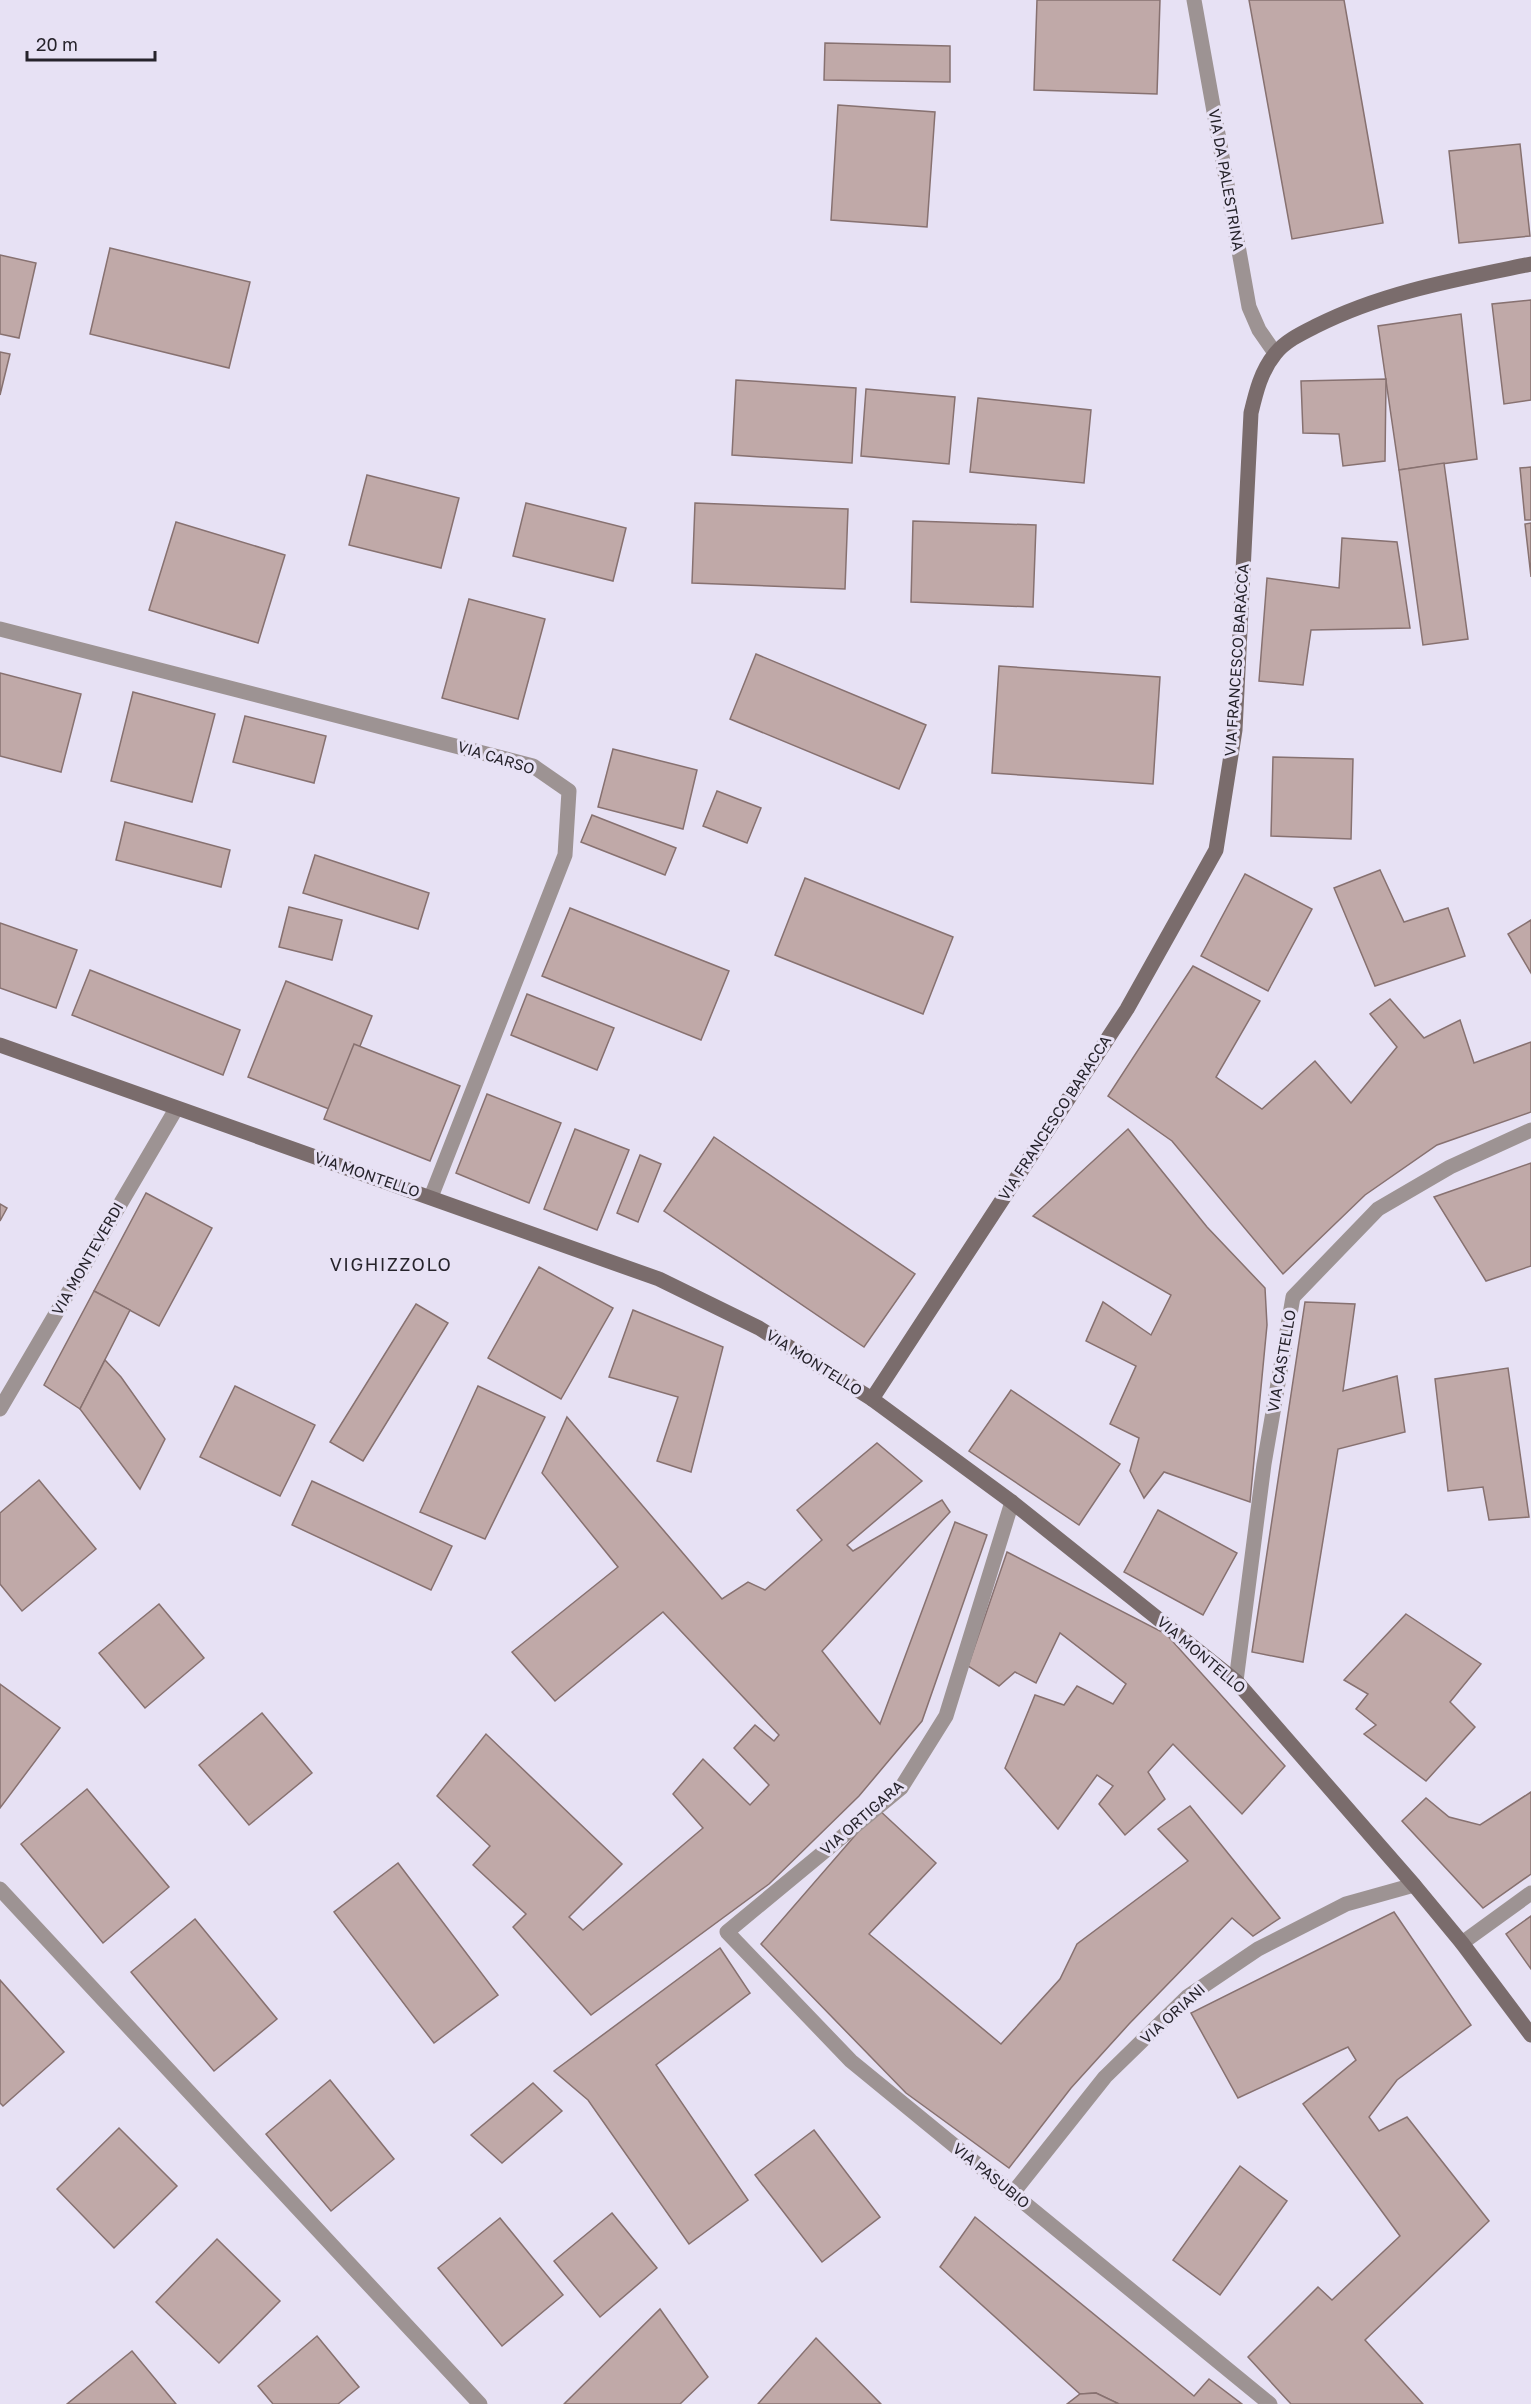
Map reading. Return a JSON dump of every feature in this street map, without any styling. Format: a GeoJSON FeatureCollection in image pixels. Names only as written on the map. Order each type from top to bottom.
{"type":"FeatureCollection","features":[{"type":"Feature","properties":{"kind":"street","name":"VIA DA PALESTRINA"},"geometry":{"type":"LineString","coordinates":[[1194,0],[1249,307],[1259,330],[1275,353]]}},
{"type":"Feature","properties":{"kind":"street","name":"VIA FRANCESCO BARACCA"},"geometry":{"type":"LineString","coordinates":[[872,1399],[1127,1009],[1216,850],[1235,730],[1251,413],[1258,382],[1275,353],[1296,336],[1362,305],[1443,282],[1531,264]]}},
{"type":"Feature","properties":{"kind":"street","name":"VIA CARSO"},"geometry":{"type":"LineString","coordinates":[[0,629],[533,766],[569,790],[565,855],[431,1197]]}},
{"type":"Feature","properties":{"kind":"street","name":"VIA MONTELLO"},"geometry":{"type":"LineString","coordinates":[[0,1046],[659,1279],[759,1328],[872,1399],[1012,1502],[1236,1681],[1414,1885],[1462,1943],[1531,2035]]}},
{"type":"Feature","properties":{"kind":"street","name":"VIA MONTEVERDI"},"geometry":{"type":"LineString","coordinates":[[0,1409],[176,1109]]}},
{"type":"Feature","properties":{"kind":"street","name":"VIA CASTELLO"},"geometry":{"type":"LineString","coordinates":[[1236,1681],[1264,1464],[1293,1298],[1378,1209],[1450,1167],[1531,1130]]}},
{"type":"Feature","properties":{"kind":"street","name":"VIA ORTIGARA"},"geometry":{"type":"LineString","coordinates":[[727,1932],[901,1788],[946,1716],[1012,1502]]}},
{"type":"Feature","properties":{"kind":"street","name":"VIA ORIANI"},"geometry":{"type":"LineString","coordinates":[[1012,2194],[1105,2077],[1187,1997],[1258,1949],[1346,1904],[1414,1885]]}},
{"type":"Feature","properties":{"kind":"street"},"geometry":{"type":"LineString","coordinates":[[0,1889],[480,2404]]}},
{"type":"Feature","properties":{"kind":"street"},"geometry":{"type":"LineString","coordinates":[[1462,1943],[1531,1893]]}},
{"type":"Feature","properties":{"kind":"street","name":"VIA PASUBIO"},"geometry":{"type":"LineString","coordinates":[[727,1932],[851,2061],[1270,2404]]}},
{"type":"Feature","properties":{"kind":"building"},"geometry":{"type":"Polygon","coordinates":[[[1037,0],[1160,0],[1157,94],[1034,90],[1037,0]]]}},
{"type":"Feature","properties":{"kind":"building"},"geometry":{"type":"Polygon","coordinates":[[[1249,0],[1344,0],[1383,223],[1292,239],[1249,0]]]}},
{"type":"Feature","properties":{"kind":"building"},"geometry":{"type":"Polygon","coordinates":[[[825,43],[950,46],[950,82],[824,80],[825,43]]]}},
{"type":"Feature","properties":{"kind":"building"},"geometry":{"type":"Polygon","coordinates":[[[838,105],[935,112],[927,227],[831,220],[838,105]]]}},
{"type":"Feature","properties":{"kind":"building"},"geometry":{"type":"Polygon","coordinates":[[[1520,144],[1530,236],[1459,243],[1449,151],[1520,144]]]}},
{"type":"Feature","properties":{"kind":"building"},"geometry":{"type":"Polygon","coordinates":[[[110,248],[250,282],[229,368],[90,334],[110,248]]]}},
{"type":"Feature","properties":{"kind":"building"},"geometry":{"type":"Polygon","coordinates":[[[0,255],[36,263],[19,338],[0,334],[0,255]]]}},
{"type":"Feature","properties":{"kind":"building"},"geometry":{"type":"Polygon","coordinates":[[[1531,300],[1531,400],[1504,404],[1492,304],[1531,300]]]}},
{"type":"Feature","properties":{"kind":"building"},"geometry":{"type":"Polygon","coordinates":[[[1461,314],[1477,459],[1399,470],[1378,326],[1461,314]]]}},
{"type":"Feature","properties":{"kind":"building"},"geometry":{"type":"Polygon","coordinates":[[[0,352],[10,354],[0,395],[0,352]]]}},
{"type":"Feature","properties":{"kind":"building"},"geometry":{"type":"Polygon","coordinates":[[[1386,379],[1385,461],[1343,466],[1339,434],[1303,433],[1301,381],[1386,379]]]}},
{"type":"Feature","properties":{"kind":"building"},"geometry":{"type":"Polygon","coordinates":[[[736,380],[856,388],[852,463],[732,455],[736,380]]]}},
{"type":"Feature","properties":{"kind":"building"},"geometry":{"type":"Polygon","coordinates":[[[866,389],[955,397],[949,464],[861,456],[866,389]]]}},
{"type":"Feature","properties":{"kind":"building"},"geometry":{"type":"Polygon","coordinates":[[[978,398],[1091,410],[1084,483],[970,472],[978,398]]]}},
{"type":"Feature","properties":{"kind":"building"},"geometry":{"type":"Polygon","coordinates":[[[1444,463],[1468,639],[1423,645],[1399,470],[1444,463]]]}},
{"type":"Feature","properties":{"kind":"building"},"geometry":{"type":"Polygon","coordinates":[[[1531,467],[1531,520],[1525,520],[1520,468],[1531,467]]]}},
{"type":"Feature","properties":{"kind":"building"},"geometry":{"type":"Polygon","coordinates":[[[367,475],[459,498],[441,568],[349,545],[367,475]]]}},
{"type":"Feature","properties":{"kind":"building"},"geometry":{"type":"Polygon","coordinates":[[[526,503],[626,528],[613,581],[513,556],[526,503]]]}},
{"type":"Feature","properties":{"kind":"building"},"geometry":{"type":"Polygon","coordinates":[[[695,503],[848,509],[845,589],[692,583],[695,503]]]}},
{"type":"Feature","properties":{"kind":"building"},"geometry":{"type":"Polygon","coordinates":[[[913,521],[1036,525],[1033,607],[911,602],[913,521]]]}},
{"type":"Feature","properties":{"kind":"building"},"geometry":{"type":"Polygon","coordinates":[[[176,522],[285,555],[258,643],[149,610],[176,522]]]}},
{"type":"Feature","properties":{"kind":"building"},"geometry":{"type":"Polygon","coordinates":[[[1531,523],[1531,577],[1525,524],[1531,523]]]}},
{"type":"Feature","properties":{"kind":"building"},"geometry":{"type":"Polygon","coordinates":[[[1342,538],[1397,542],[1410,628],[1311,630],[1303,685],[1259,681],[1267,578],[1339,588],[1342,538]]]}},
{"type":"Feature","properties":{"kind":"building"},"geometry":{"type":"Polygon","coordinates":[[[469,599],[545,619],[518,719],[442,698],[469,599]]]}},
{"type":"Feature","properties":{"kind":"building"},"geometry":{"type":"Polygon","coordinates":[[[756,654],[926,725],[899,789],[730,719],[756,654]]]}},
{"type":"Feature","properties":{"kind":"building"},"geometry":{"type":"Polygon","coordinates":[[[999,666],[1160,677],[1153,784],[992,773],[999,666]]]}},
{"type":"Feature","properties":{"kind":"building"},"geometry":{"type":"Polygon","coordinates":[[[0,673],[81,694],[61,772],[0,756],[0,673]]]}},
{"type":"Feature","properties":{"kind":"building"},"geometry":{"type":"Polygon","coordinates":[[[133,692],[215,714],[192,802],[111,781],[133,692]]]}},
{"type":"Feature","properties":{"kind":"building"},"geometry":{"type":"Polygon","coordinates":[[[245,716],[326,736],[314,783],[233,762],[245,716]]]}},
{"type":"Feature","properties":{"kind":"building"},"geometry":{"type":"Polygon","coordinates":[[[613,749],[697,770],[683,829],[598,807],[613,749]]]}},
{"type":"Feature","properties":{"kind":"building"},"geometry":{"type":"Polygon","coordinates":[[[1273,757],[1353,759],[1351,839],[1271,836],[1273,757]]]}},
{"type":"Feature","properties":{"kind":"building"},"geometry":{"type":"Polygon","coordinates":[[[717,791],[761,808],[747,843],[703,826],[717,791]]]}},
{"type":"Feature","properties":{"kind":"building"},"geometry":{"type":"Polygon","coordinates":[[[592,815],[676,848],[665,875],[581,842],[592,815]]]}},
{"type":"Feature","properties":{"kind":"building"},"geometry":{"type":"Polygon","coordinates":[[[125,822],[230,850],[221,887],[116,860],[125,822]]]}},
{"type":"Feature","properties":{"kind":"building"},"geometry":{"type":"Polygon","coordinates":[[[315,855],[429,893],[418,929],[303,893],[315,855]]]}},
{"type":"Feature","properties":{"kind":"building"},"geometry":{"type":"Polygon","coordinates":[[[1380,870],[1404,922],[1448,908],[1465,956],[1375,986],[1334,888],[1380,870]]]}},
{"type":"Feature","properties":{"kind":"building"},"geometry":{"type":"Polygon","coordinates":[[[1245,874],[1312,909],[1268,991],[1201,956],[1245,874]]]}},
{"type":"Feature","properties":{"kind":"building"},"geometry":{"type":"Polygon","coordinates":[[[805,878],[953,937],[923,1014],[775,955],[805,878]]]}},
{"type":"Feature","properties":{"kind":"building"},"geometry":{"type":"Polygon","coordinates":[[[289,907],[342,920],[332,960],[279,947],[289,907]]]}},
{"type":"Feature","properties":{"kind":"building"},"geometry":{"type":"Polygon","coordinates":[[[570,908],[729,971],[701,1040],[542,976],[570,908]]]}},
{"type":"Feature","properties":{"kind":"building"},"geometry":{"type":"Polygon","coordinates":[[[1531,920],[1531,973],[1508,934],[1531,920]]]}},
{"type":"Feature","properties":{"kind":"building"},"geometry":{"type":"Polygon","coordinates":[[[0,923],[77,950],[56,1008],[0,988],[0,923]]]}},
{"type":"Feature","properties":{"kind":"building"},"geometry":{"type":"Polygon","coordinates":[[[1193,966],[1260,1001],[1216,1077],[1262,1109],[1315,1061],[1351,1103],[1397,1047],[1370,1014],[1390,999],[1424,1038],[1460,1020],[1474,1063],[1531,1042],[1531,1112],[1437,1145],[1365,1195],[1283,1274],[1172,1141],[1108,1096],[1193,966]]]}},
{"type":"Feature","properties":{"kind":"building"},"geometry":{"type":"Polygon","coordinates":[[[90,970],[240,1030],[223,1075],[72,1015],[90,970]]]}},
{"type":"Feature","properties":{"kind":"building"},"geometry":{"type":"Polygon","coordinates":[[[286,981],[372,1016],[334,1111],[248,1077],[286,981]]]}},
{"type":"Feature","properties":{"kind":"building"},"geometry":{"type":"Polygon","coordinates":[[[527,994],[614,1028],[597,1070],[511,1035],[527,994]]]}},
{"type":"Feature","properties":{"kind":"building"},"geometry":{"type":"Polygon","coordinates":[[[354,1044],[460,1086],[430,1161],[324,1119],[354,1044]]]}},
{"type":"Feature","properties":{"kind":"building"},"geometry":{"type":"Polygon","coordinates":[[[487,1094],[561,1123],[529,1203],[456,1173],[487,1094]]]}},
{"type":"Feature","properties":{"kind":"building"},"geometry":{"type":"Polygon","coordinates":[[[575,1129],[629,1150],[597,1230],[544,1209],[575,1129]]]}},
{"type":"Feature","properties":{"kind":"building"},"geometry":{"type":"Polygon","coordinates":[[[1128,1129],[1207,1227],[1265,1288],[1267,1325],[1250,1502],[1164,1472],[1144,1498],[1130,1471],[1139,1438],[1110,1424],[1136,1366],[1086,1341],[1103,1302],[1151,1335],[1171,1295],[1033,1216],[1128,1129]]]}},
{"type":"Feature","properties":{"kind":"building"},"geometry":{"type":"Polygon","coordinates":[[[714,1137],[915,1274],[864,1347],[664,1211],[714,1137]]]}},
{"type":"Feature","properties":{"kind":"building"},"geometry":{"type":"Polygon","coordinates":[[[640,1155],[661,1164],[638,1222],[617,1213],[640,1155]]]}},
{"type":"Feature","properties":{"kind":"building"},"geometry":{"type":"Polygon","coordinates":[[[1531,1163],[1531,1266],[1486,1281],[1434,1197],[1531,1163]]]}},
{"type":"Feature","properties":{"kind":"building"},"geometry":{"type":"Polygon","coordinates":[[[146,1193],[212,1228],[159,1326],[94,1291],[146,1193]]]}},
{"type":"Feature","properties":{"kind":"building"},"geometry":{"type":"Polygon","coordinates":[[[0,1204],[7,1208],[0,1221],[0,1204]]]}},
{"type":"Feature","properties":{"kind":"building"},"geometry":{"type":"Polygon","coordinates":[[[539,1267],[613,1308],[561,1399],[488,1358],[539,1267]]]}},
{"type":"Feature","properties":{"kind":"building"},"geometry":{"type":"Polygon","coordinates":[[[94,1291],[130,1310],[80,1409],[44,1385],[94,1291]]]}},
{"type":"Feature","properties":{"kind":"building"},"geometry":{"type":"Polygon","coordinates":[[[1305,1302],[1355,1304],[1343,1391],[1397,1376],[1405,1432],[1338,1449],[1303,1662],[1252,1652],[1305,1302]]]}},
{"type":"Feature","properties":{"kind":"building"},"geometry":{"type":"Polygon","coordinates":[[[416,1304],[448,1323],[363,1461],[330,1442],[416,1304]]]}},
{"type":"Feature","properties":{"kind":"building"},"geometry":{"type":"Polygon","coordinates":[[[633,1310],[723,1347],[691,1472],[657,1461],[678,1397],[609,1377],[633,1310]]]}},
{"type":"Feature","properties":{"kind":"building"},"geometry":{"type":"Polygon","coordinates":[[[105,1360],[121,1377],[165,1439],[140,1489],[80,1409],[105,1360]]]}},
{"type":"Feature","properties":{"kind":"building"},"geometry":{"type":"Polygon","coordinates":[[[1508,1368],[1529,1517],[1489,1520],[1483,1487],[1448,1491],[1435,1379],[1508,1368]]]}},
{"type":"Feature","properties":{"kind":"building"},"geometry":{"type":"Polygon","coordinates":[[[235,1386],[315,1425],[280,1496],[200,1457],[235,1386]]]}},
{"type":"Feature","properties":{"kind":"building"},"geometry":{"type":"Polygon","coordinates":[[[478,1386],[545,1417],[485,1539],[420,1512],[478,1386]]]}},
{"type":"Feature","properties":{"kind":"building"},"geometry":{"type":"Polygon","coordinates":[[[1011,1390],[1120,1464],[1079,1525],[969,1451],[1011,1390]]]}},
{"type":"Feature","properties":{"kind":"building"},"geometry":{"type":"Polygon","coordinates":[[[567,1417],[722,1599],[748,1582],[765,1590],[822,1540],[797,1510],[877,1443],[922,1481],[847,1545],[853,1551],[942,1500],[950,1512],[822,1651],[880,1724],[955,1522],[987,1535],[922,1721],[859,1796],[769,1884],[591,2015],[513,1927],[526,1914],[473,1865],[490,1846],[437,1796],[486,1734],[622,1864],[569,1917],[583,1930],[703,1828],[673,1794],[703,1759],[750,1805],[769,1785],[734,1748],[755,1725],[774,1741],[779,1735],[663,1612],[555,1701],[512,1652],[618,1567],[542,1473],[567,1417]]]}},
{"type":"Feature","properties":{"kind":"building"},"geometry":{"type":"Polygon","coordinates":[[[39,1480],[96,1549],[22,1611],[0,1584],[0,1513],[39,1480]]]}},
{"type":"Feature","properties":{"kind":"building"},"geometry":{"type":"Polygon","coordinates":[[[312,1481],[452,1546],[431,1590],[292,1525],[312,1481]]]}},
{"type":"Feature","properties":{"kind":"building"},"geometry":{"type":"Polygon","coordinates":[[[1158,1510],[1237,1553],[1203,1615],[1124,1572],[1158,1510]]]}},
{"type":"Feature","properties":{"kind":"building"},"geometry":{"type":"Polygon","coordinates":[[[1007,1552],[1166,1634],[1285,1766],[1242,1814],[1173,1744],[1148,1772],[1165,1799],[1125,1835],[1099,1804],[1113,1786],[1097,1775],[1058,1829],[1005,1768],[1035,1695],[1064,1705],[1077,1686],[1113,1704],[1126,1684],[1060,1633],[1036,1683],[1015,1672],[999,1686],[968,1666],[1007,1552]]]}},
{"type":"Feature","properties":{"kind":"building"},"geometry":{"type":"Polygon","coordinates":[[[159,1604],[204,1658],[145,1708],[99,1653],[159,1604]]]}},
{"type":"Feature","properties":{"kind":"building"},"geometry":{"type":"Polygon","coordinates":[[[1406,1614],[1481,1664],[1450,1702],[1475,1727],[1426,1781],[1364,1734],[1376,1725],[1356,1709],[1368,1694],[1344,1680],[1406,1614]]]}},
{"type":"Feature","properties":{"kind":"building"},"geometry":{"type":"Polygon","coordinates":[[[0,1684],[60,1728],[0,1808],[0,1684]]]}},
{"type":"Feature","properties":{"kind":"building"},"geometry":{"type":"Polygon","coordinates":[[[262,1713],[312,1773],[249,1825],[199,1765],[262,1713]]]}},
{"type":"Feature","properties":{"kind":"building"},"geometry":{"type":"Polygon","coordinates":[[[87,1789],[169,1887],[103,1943],[21,1844],[87,1789]]]}},
{"type":"Feature","properties":{"kind":"building"},"geometry":{"type":"Polygon","coordinates":[[[1531,1792],[1531,1874],[1483,1908],[1402,1821],[1426,1798],[1449,1817],[1480,1825],[1531,1792]]]}},
{"type":"Feature","properties":{"kind":"building"},"geometry":{"type":"Polygon","coordinates":[[[1190,1806],[1280,1918],[1253,1936],[1232,1918],[1129,2024],[1071,2088],[1009,2168],[906,2093],[761,1944],[878,1809],[936,1863],[869,1934],[1001,2044],[1060,1979],[1077,1944],[1188,1861],[1158,1829],[1190,1806]]]}},
{"type":"Feature","properties":{"kind":"building"},"geometry":{"type":"Polygon","coordinates":[[[398,1863],[498,1995],[434,2043],[334,1912],[398,1863]]]}},
{"type":"Feature","properties":{"kind":"building"},"geometry":{"type":"Polygon","coordinates":[[[1394,1912],[1471,2025],[1397,2080],[1369,2117],[1379,2131],[1407,2117],[1489,2221],[1365,2340],[1423,2404],[1291,2404],[1248,2357],[1318,2287],[1332,2300],[1400,2236],[1303,2104],[1356,2060],[1348,2047],[1238,2098],[1191,2013],[1394,1912]]]}},
{"type":"Feature","properties":{"kind":"building"},"geometry":{"type":"Polygon","coordinates":[[[1531,1916],[1531,1969],[1506,1934],[1531,1916]]]}},
{"type":"Feature","properties":{"kind":"building"},"geometry":{"type":"Polygon","coordinates":[[[195,1919],[277,2019],[214,2071],[131,1972],[195,1919]]]}},
{"type":"Feature","properties":{"kind":"building"},"geometry":{"type":"Polygon","coordinates":[[[720,1948],[750,1993],[656,2065],[748,2200],[689,2244],[588,2100],[554,2071],[720,1948]]]}},
{"type":"Feature","properties":{"kind":"building"},"geometry":{"type":"Polygon","coordinates":[[[0,1980],[64,2052],[3,2106],[0,2103],[0,1980]]]}},
{"type":"Feature","properties":{"kind":"building"},"geometry":{"type":"Polygon","coordinates":[[[330,2080],[394,2159],[331,2211],[266,2134],[330,2080]]]}},
{"type":"Feature","properties":{"kind":"building"},"geometry":{"type":"Polygon","coordinates":[[[533,2083],[562,2111],[502,2163],[471,2135],[533,2083]]]}},
{"type":"Feature","properties":{"kind":"building"},"geometry":{"type":"Polygon","coordinates":[[[119,2128],[177,2186],[114,2248],[57,2189],[119,2128]]]}},
{"type":"Feature","properties":{"kind":"building"},"geometry":{"type":"Polygon","coordinates":[[[814,2130],[880,2217],[822,2262],[755,2175],[814,2130]]]}},
{"type":"Feature","properties":{"kind":"building"},"geometry":{"type":"Polygon","coordinates":[[[1240,2166],[1287,2201],[1220,2295],[1173,2260],[1240,2166]]]}},
{"type":"Feature","properties":{"kind":"building"},"geometry":{"type":"Polygon","coordinates":[[[612,2213],[657,2268],[600,2317],[554,2261],[612,2213]]]}},
{"type":"Feature","properties":{"kind":"building"},"geometry":{"type":"Polygon","coordinates":[[[975,2217],[1194,2396],[1209,2379],[1242,2404],[1119,2404],[1096,2393],[1080,2394],[940,2267],[975,2217]]]}},
{"type":"Feature","properties":{"kind":"building"},"geometry":{"type":"Polygon","coordinates":[[[500,2218],[563,2295],[502,2346],[438,2268],[500,2218]]]}},
{"type":"Feature","properties":{"kind":"building"},"geometry":{"type":"Polygon","coordinates":[[[217,2239],[280,2301],[219,2363],[156,2302],[217,2239]]]}},
{"type":"Feature","properties":{"kind":"building"},"geometry":{"type":"Polygon","coordinates":[[[660,2309],[708,2377],[680,2404],[564,2404],[660,2309]]]}},
{"type":"Feature","properties":{"kind":"building"},"geometry":{"type":"Polygon","coordinates":[[[317,2336],[359,2387],[338,2404],[273,2404],[258,2386],[317,2336]]]}},
{"type":"Feature","properties":{"kind":"building"},"geometry":{"type":"Polygon","coordinates":[[[816,2338],[881,2404],[758,2404],[816,2338]]]}},
{"type":"Feature","properties":{"kind":"building"},"geometry":{"type":"Polygon","coordinates":[[[132,2351],[176,2404],[67,2404],[132,2351]]]}},
{"type":"Feature","properties":{"kind":"building"},"geometry":{"type":"Polygon","coordinates":[[[1096,2393],[1119,2404],[1067,2404],[1080,2394],[1096,2393]]]}},
{"type":"Feature","properties":{"kind":"district","name":"VIGHIZZOLO"},"geometry":{"type":"Point","coordinates":[391,1265]}}]}
